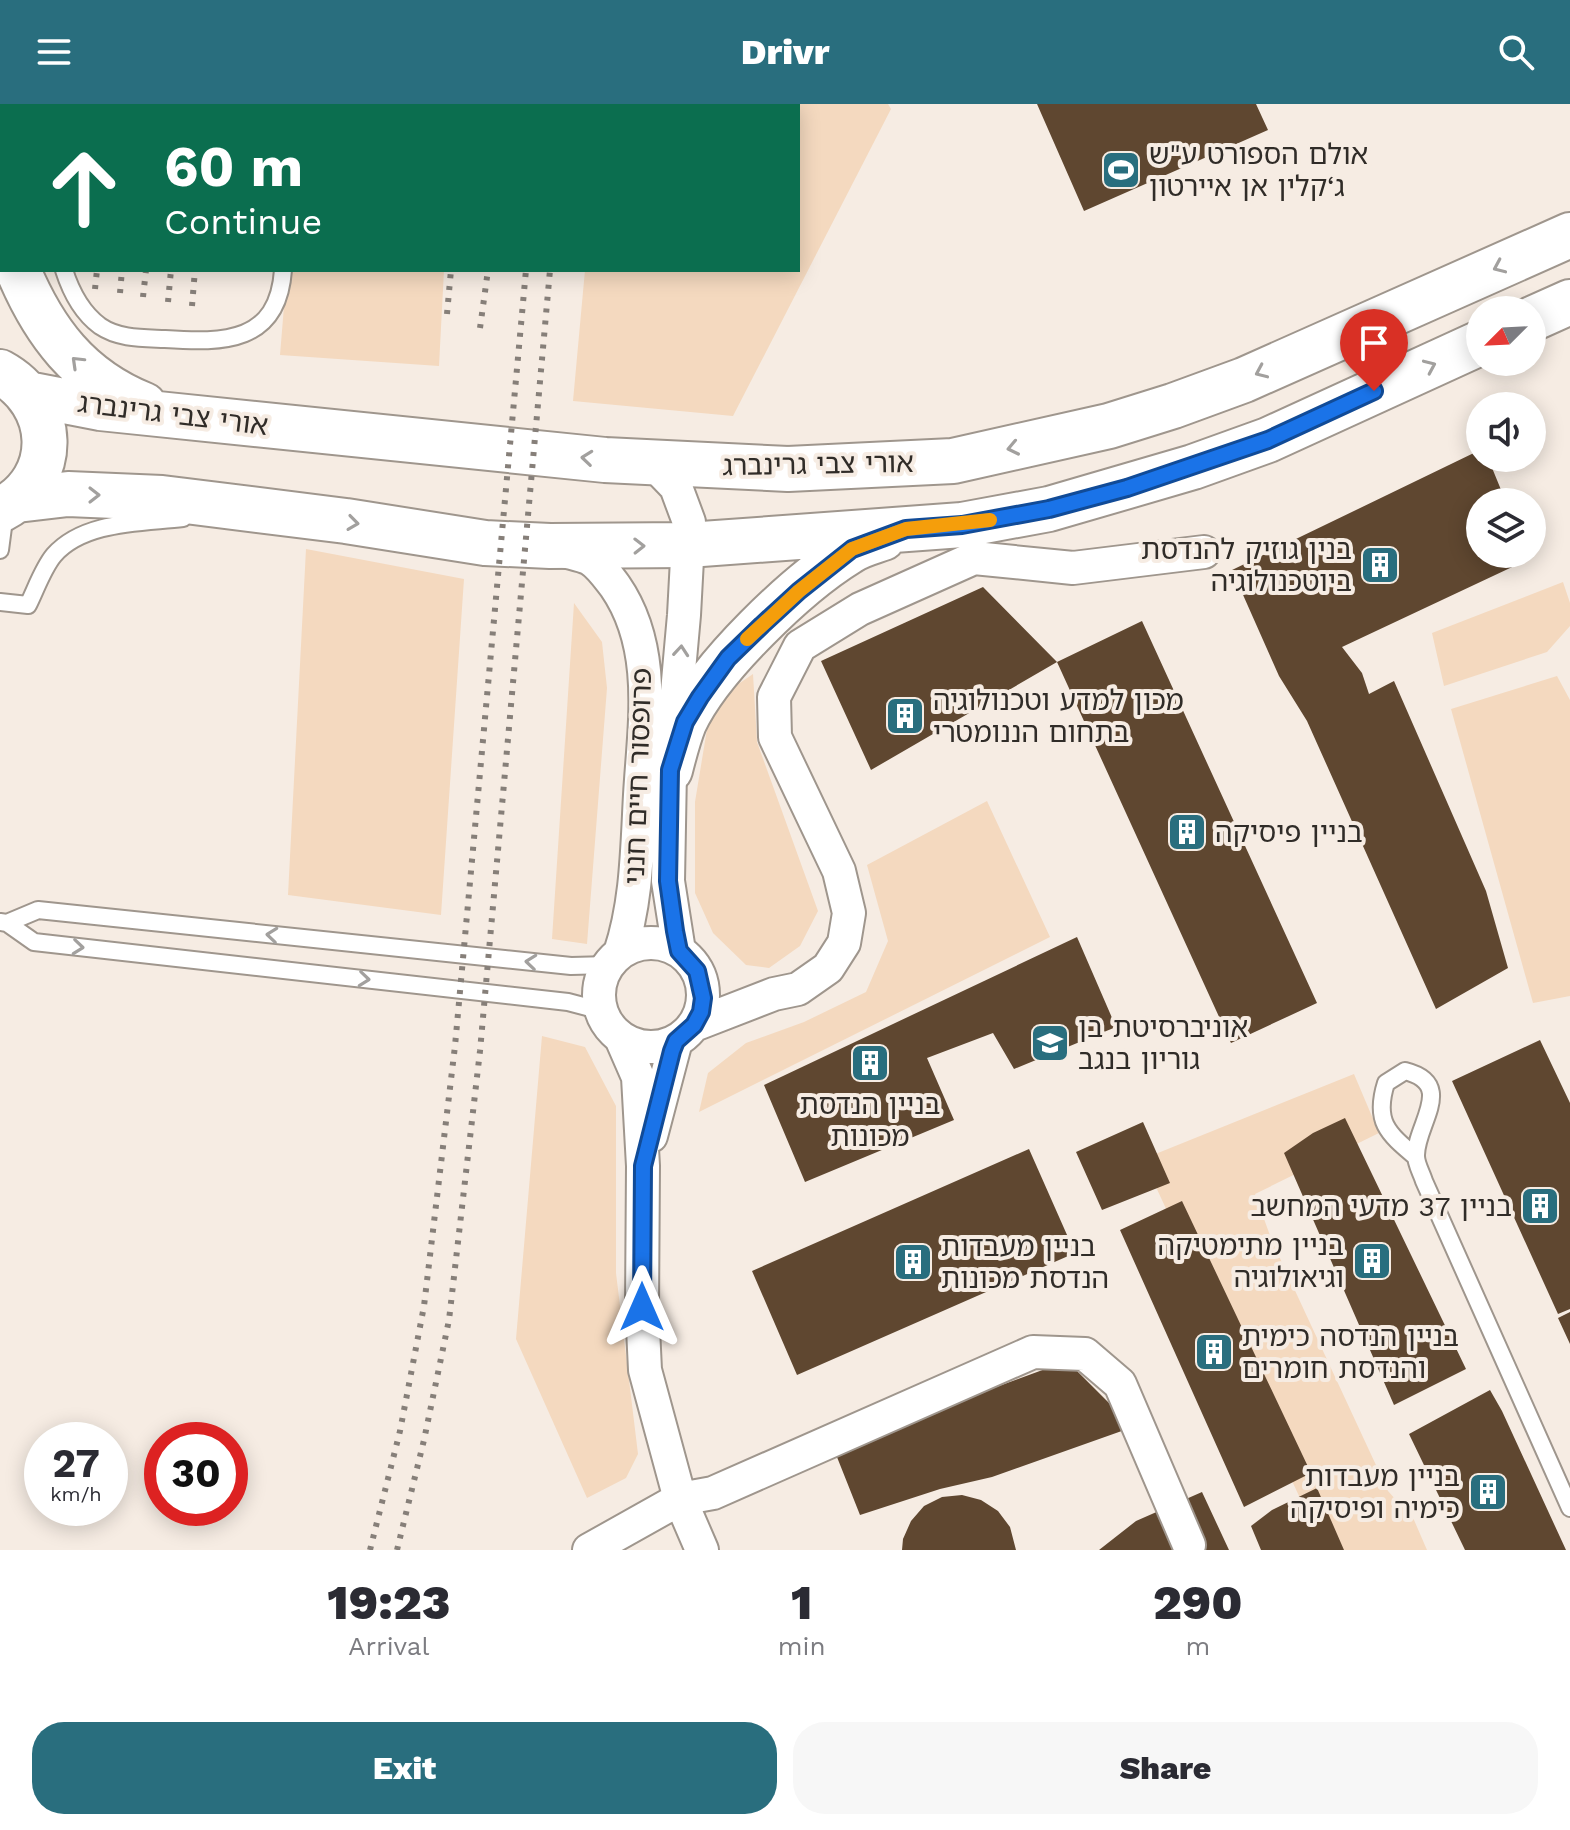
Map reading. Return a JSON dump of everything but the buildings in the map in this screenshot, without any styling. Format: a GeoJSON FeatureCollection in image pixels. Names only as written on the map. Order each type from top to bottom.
{"type":"FeatureCollection","features":[{"type":"Feature","properties":{"kind":"main road","name":"אורי צבי גרינברג"},"geometry":{"type":"LineString","coordinates":[[17,385],[100,408],[605,460],[788,469],[953,461],[1109,426],[1244,380],[1570,235]]}},
{"type":"Feature","properties":{"kind":"main road"},"geometry":{"type":"LineString","coordinates":[[8,506],[34,482],[44,452],[42,420],[17,385],[17,272]]}},
{"type":"Feature","properties":{"kind":"main road"},"geometry":{"type":"LineString","coordinates":[[18,272],[49,332],[72,358],[99,382],[129,399],[168,414]]}},
{"type":"Feature","properties":{"kind":"main road"},"geometry":{"type":"LineString","coordinates":[[1546,313],[1570,302]]}},
{"type":"Feature","properties":{"kind":"main road"},"geometry":{"type":"LineString","coordinates":[[8,506],[68,494],[162,498],[485,543],[550,546],[688,545],[962,525],[1049,509],[1193,467],[1268,440],[1466,349]]}},
{"type":"Feature","properties":{"kind":"main road"},"geometry":{"type":"LineString","coordinates":[[670,770],[685,722],[728,658],[852,549],[906,529]]}},
{"type":"Feature","properties":{"kind":"street","name":"פרופסור חיים חנני"},"geometry":{"type":"LineString","coordinates":[[652,462],[673,481],[689,522],[670,770],[668,881],[688,961]]}},
{"type":"Feature","properties":{"kind":"street","name":"פרופסור חיים חנני"},"geometry":{"type":"LineString","coordinates":[[550,546],[590,560],[608,576],[622,597],[640,643],[647,681],[636,879],[631,922],[615,959]]}},
{"type":"Feature","properties":{"kind":"street"},"geometry":{"type":"LineString","coordinates":[[774,994],[733,991],[665,945],[650,943],[634,946],[615,959],[601,979],[599,995],[609,1026],[621,1038],[633,1045],[663,1046],[685,1033],[774,994],[798,989],[828,968],[844,943],[849,913],[839,871],[775,737],[774,697],[800,646],[860,609],[974,558],[1073,568],[1204,552]]}},
{"type":"Feature","properties":{"kind":"street"},"geometry":{"type":"LineString","coordinates":[[643,1166],[685,1033],[701,1012],[703,998],[688,961]]}},
{"type":"Feature","properties":{"kind":"street"},"geometry":{"type":"LineString","coordinates":[[621,1038],[638,1077],[643,1166],[645,1370],[680,1499],[702,1550]]}},
{"type":"Feature","properties":{"kind":"street"},"geometry":{"type":"LineString","coordinates":[[589,1550],[680,1499],[713,1493],[1033,1352],[1085,1354],[1120,1384],[1189,1545]]}},
{"type":"Feature","properties":{"kind":"lane"},"geometry":{"type":"LineString","coordinates":[[65,272],[83,309],[112,332],[200,342],[243,335],[264,321],[278,298],[283,272]]}},
{"type":"Feature","properties":{"kind":"lane"},"geometry":{"type":"LineString","coordinates":[[0,550],[8,506]]}},
{"type":"Feature","properties":{"kind":"lane"},"geometry":{"type":"LineString","coordinates":[[0,602],[28,605],[52,557],[71,539],[106,527],[252,509]]}},
{"type":"Feature","properties":{"kind":"lane"},"geometry":{"type":"LineString","coordinates":[[4,922],[38,910],[571,966],[615,959]]}},
{"type":"Feature","properties":{"kind":"lane"},"geometry":{"type":"LineString","coordinates":[[4,922],[34,942],[568,1002],[602,1011]]}},
{"type":"Feature","properties":{"kind":"lane"},"geometry":{"type":"LineString","coordinates":[[1416,1157],[1431,1104],[1429,1086],[1420,1075],[1405,1071],[1386,1083],[1379,1106],[1385,1124],[1397,1141],[1416,1157],[1570,1508]]}},
{"type":"Feature","properties":{"kind":"shaded area"},"geometry":{"type":"Polygon","coordinates":[[[800,104],[888,104],[891,109],[733,416],[573,401],[585,272],[800,272],[800,104]]]}},
{"type":"Feature","properties":{"kind":"shaded area"},"geometry":{"type":"Polygon","coordinates":[[[287,272],[444,272],[439,366],[280,355],[287,272]]]}},
{"type":"Feature","properties":{"kind":"shaded area"},"geometry":{"type":"Polygon","coordinates":[[[306,549],[464,579],[441,915],[288,895],[306,549]]]}},
{"type":"Feature","properties":{"kind":"shaded area"},"geometry":{"type":"Polygon","coordinates":[[[1563,582],[1570,603],[1570,626],[1547,652],[1444,686],[1432,633],[1563,582]]]}},
{"type":"Feature","properties":{"kind":"shaded area"},"geometry":{"type":"Polygon","coordinates":[[[574,603],[602,642],[607,688],[587,944],[552,939],[574,603]]]}},
{"type":"Feature","properties":{"kind":"shaded area"},"geometry":{"type":"Polygon","coordinates":[[[753,674],[757,742],[818,911],[800,946],[769,968],[746,965],[713,933],[695,893],[695,802],[708,723],[731,689],[753,674]]]}},
{"type":"Feature","properties":{"kind":"shaded area"},"geometry":{"type":"Polygon","coordinates":[[[1557,676],[1570,700],[1570,996],[1533,1003],[1451,709],[1557,676]]]}},
{"type":"Feature","properties":{"kind":"shaded area"},"geometry":{"type":"Polygon","coordinates":[[[987,801],[1050,937],[699,1112],[708,1073],[746,1043],[804,1022],[866,992],[888,941],[867,865],[987,801]]]}},
{"type":"Feature","properties":{"kind":"shaded area"},"geometry":{"type":"Polygon","coordinates":[[[542,1036],[585,1047],[616,1106],[616,1273],[638,1454],[626,1478],[587,1498],[516,1339],[542,1036]]]}},
{"type":"Feature","properties":{"kind":"shaded area"},"geometry":{"type":"Polygon","coordinates":[[[1354,1074],[1379,1133],[1255,1194],[1272,1241],[1388,1491],[1414,1520],[1427,1550],[1324,1550],[1143,1159],[1354,1074]]]}},
{"type":"Feature","properties":{"kind":"railway"},"geometry":{"type":"LineString","coordinates":[[95,289],[97,272]]}},
{"type":"Feature","properties":{"kind":"railway"},"geometry":{"type":"LineString","coordinates":[[120,293],[122,272]]}},
{"type":"Feature","properties":{"kind":"railway"},"geometry":{"type":"LineString","coordinates":[[143,297],[146,272]]}},
{"type":"Feature","properties":{"kind":"railway"},"geometry":{"type":"LineString","coordinates":[[168,302],[171,272]]}},
{"type":"Feature","properties":{"kind":"railway"},"geometry":{"type":"LineString","coordinates":[[192,306],[195,272]]}},
{"type":"Feature","properties":{"kind":"railway"},"geometry":{"type":"LineString","coordinates":[[447,314],[451,272]]}},
{"type":"Feature","properties":{"kind":"railway"},"geometry":{"type":"LineString","coordinates":[[480,328],[488,272]]}},
{"type":"Feature","properties":{"kind":"railway"},"geometry":{"type":"LineString","coordinates":[[370,1550],[400,1431],[424,1306],[455,1046],[526,272]]}},
{"type":"Feature","properties":{"kind":"railway"},"geometry":{"type":"LineString","coordinates":[[397,1550],[449,1320],[480,1051],[550,272]]}},
{"type":"Feature","properties":{"kind":"slow traffic"},"geometry":{"type":"LineString","coordinates":[[747,639],[799,591],[852,549],[906,529],[990,520]]}},
{"type":"Feature","properties":{"kind":"place","name":"אולם הספורט ע\"ש ג‘קלין אן איירטון"},"geometry":{"type":"Point","coordinates":[1121,170]}},
{"type":"Feature","properties":{"kind":"place","name":"בנין גוזיק להנדסת ביוטכנולוגיה"},"geometry":{"type":"Point","coordinates":[1380,565]}},
{"type":"Feature","properties":{"kind":"place","name":"מכון למדע וטכנולוגיה בתחום הננומטרי"},"geometry":{"type":"Point","coordinates":[905,716]}},
{"type":"Feature","properties":{"kind":"place","name":"בניין פיסיקה"},"geometry":{"type":"Point","coordinates":[1187,832]}},
{"type":"Feature","properties":{"kind":"place","name":"אוניברסיטת בן גוריון בנגב"},"geometry":{"type":"Point","coordinates":[1050,1043]}},
{"type":"Feature","properties":{"kind":"place","name":"בניין הנדסת מכונות"},"geometry":{"type":"Point","coordinates":[870,1063]}},
{"type":"Feature","properties":{"kind":"place","name":"בניין 37 מדעי המחשב"},"geometry":{"type":"Point","coordinates":[1540,1206]}},
{"type":"Feature","properties":{"kind":"place","name":"בניין מתימטיקה וגיאולוגיה"},"geometry":{"type":"Point","coordinates":[1372,1261]}},
{"type":"Feature","properties":{"kind":"place","name":"בניין מעבדות הנדסת מכונות"},"geometry":{"type":"Point","coordinates":[913,1262]}},
{"type":"Feature","properties":{"kind":"place","name":"בניין הנדסה כימית והנדסת חומרים"},"geometry":{"type":"Point","coordinates":[1214,1352]}},
{"type":"Feature","properties":{"kind":"place","name":"בניין מעבדות כימיה ופיסיקה"},"geometry":{"type":"Point","coordinates":[1488,1492]}},
{"type":"Feature","properties":{"kind":"route"},"geometry":{"type":"LineString","coordinates":[[642,1307],[643,1166],[672,1051],[676,1041],[694,1025],[701,1012],[703,998],[697,971],[679,951],[675,931],[668,881],[670,770],[685,722],[728,658],[799,591],[852,549],[906,529],[962,525],[1049,509],[1127,488],[1268,440],[1374,391]]}}]}
